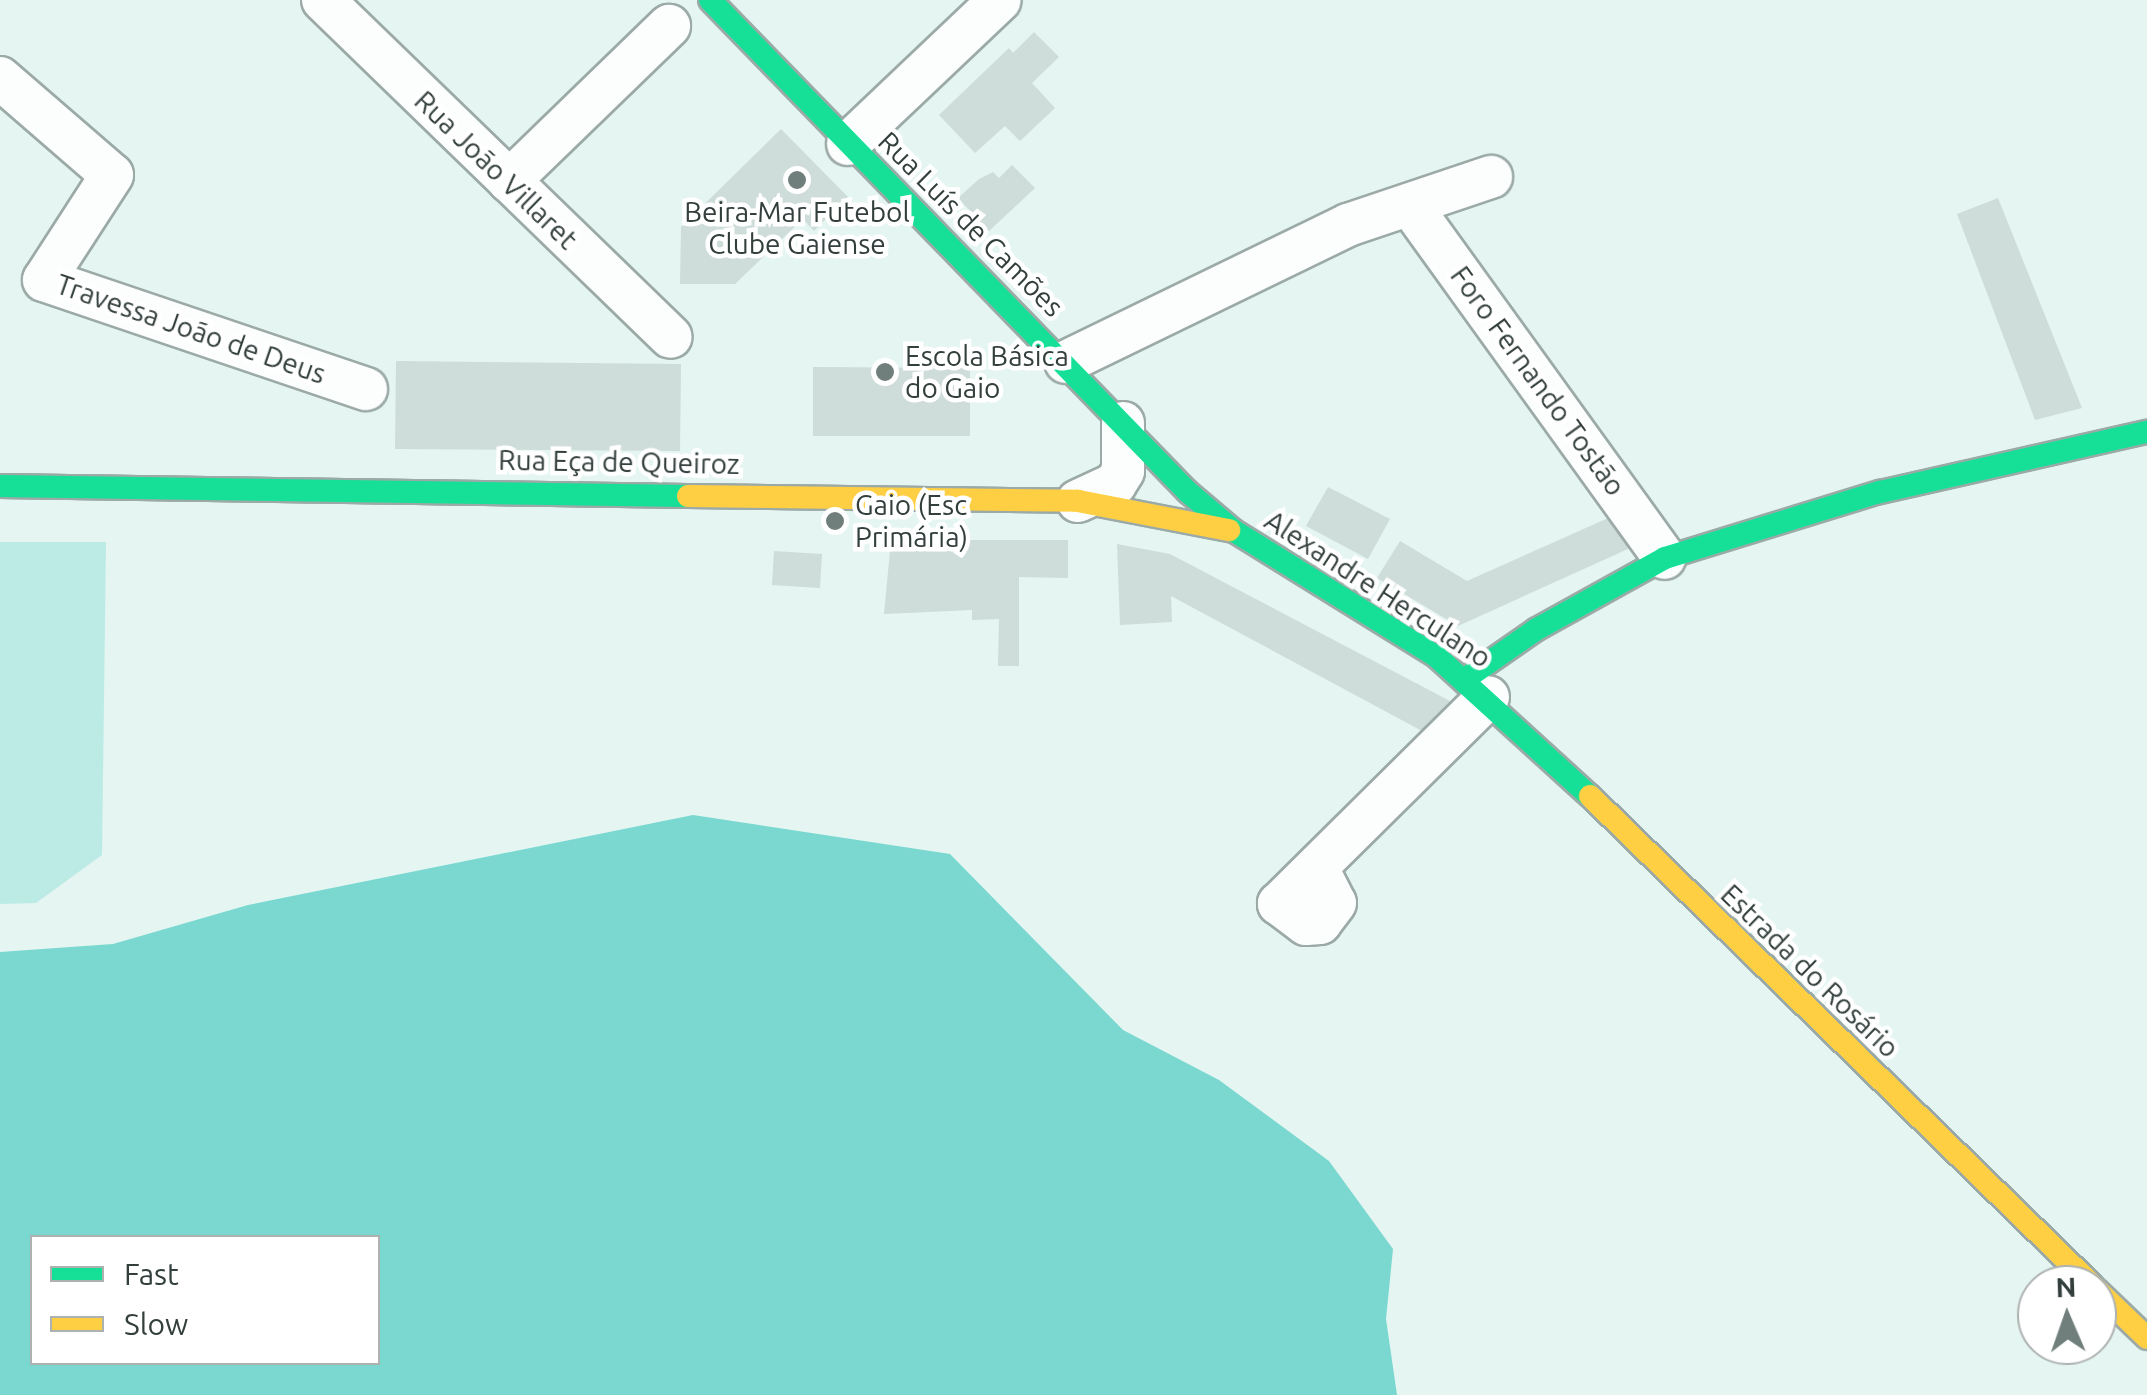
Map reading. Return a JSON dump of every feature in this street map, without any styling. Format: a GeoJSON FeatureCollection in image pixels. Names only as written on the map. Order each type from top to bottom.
{"type":"FeatureCollection","features":[{"type":"Feature","properties":{"kind":"street","name":"Rua Luís de Camões"},"geometry":{"type":"LineString","coordinates":[[710,0],[1234,531]]}},
{"type":"Feature","properties":{"kind":"street"},"geometry":{"type":"LineString","coordinates":[[848,144],[1000,0]]}},
{"type":"Feature","properties":{"kind":"street","name":"Rua João Villaret"},"geometry":{"type":"LineString","coordinates":[[326,1],[671,337]]}},
{"type":"Feature","properties":{"kind":"street"},"geometry":{"type":"LineString","coordinates":[[509,181],[669,26]]}},
{"type":"Feature","properties":{"kind":"street","name":"Travessa João de Deus"},"geometry":{"type":"LineString","coordinates":[[0,78],[112,175],[44,280],[366,389]]}},
{"type":"Feature","properties":{"kind":"street"},"geometry":{"type":"LineString","coordinates":[[1066,362],[1348,226],[1491,177]]}},
{"type":"Feature","properties":{"kind":"street","name":"Foro Fernando Tostão"},"geometry":{"type":"LineString","coordinates":[[1410,205],[1665,558]]}},
{"type":"Feature","properties":{"kind":"street"},"geometry":{"type":"LineString","coordinates":[[1078,501],[1115,484],[1123,471],[1123,422]]}},
{"type":"Feature","properties":{"kind":"street"},"geometry":{"type":"LineString","coordinates":[[1317,868],[1476,688],[1537,628],[1665,558],[1880,492],[2147,432]]}},
{"type":"Feature","properties":{"kind":"street","name":"Rua Eça de Queiroz"},"geometry":{"type":"LineString","coordinates":[[0,486],[1078,501],[1234,531]]}},
{"type":"Feature","properties":{"kind":"street","name":"Alexandre Herculano"},"geometry":{"type":"LineString","coordinates":[[1234,531],[1476,688]]}},
{"type":"Feature","properties":{"kind":"street","name":"Estrada do Rosário"},"geometry":{"type":"LineString","coordinates":[[1476,688],[2072,1265]]}},
{"type":"Feature","properties":{"kind":"street","name":"Estrada do Rosário"},"geometry":{"type":"LineString","coordinates":[[2117,1309],[2147,1338]]}},
{"type":"Feature","properties":{"kind":"shaded area"},"geometry":{"type":"Polygon","coordinates":[[[0,542],[106,542],[102,855],[36,903],[0,904],[0,542]]]}},
{"type":"Feature","properties":{"kind":"water"},"geometry":{"type":"Polygon","coordinates":[[[693,815],[950,854],[1123,1030],[1219,1080],[1329,1161],[1393,1249],[1386,1319],[1397,1395],[0,1395],[0,952],[113,944],[248,905],[693,815]]]}},
{"type":"Feature","properties":{"kind":"building"},"geometry":{"type":"Polygon","coordinates":[[[1034,32],[1059,57],[1032,83],[1055,108],[1020,141],[1005,126],[975,153],[939,115],[1009,48],[1013,53],[1034,32]]]}},
{"type":"Feature","properties":{"kind":"building"},"geometry":{"type":"Polygon","coordinates":[[[781,129],[848,197],[814,231],[803,219],[735,284],[680,284],[681,227],[781,129]]]}},
{"type":"Feature","properties":{"kind":"building"},"geometry":{"type":"Polygon","coordinates":[[[1012,165],[1035,188],[989,231],[958,198],[979,179],[993,172],[999,178],[1012,165]]]}},
{"type":"Feature","properties":{"kind":"building"},"geometry":{"type":"Polygon","coordinates":[[[1998,198],[2082,408],[2035,420],[1957,214],[1998,198]]]}},
{"type":"Feature","properties":{"kind":"building"},"geometry":{"type":"Polygon","coordinates":[[[396,361],[681,364],[680,451],[395,449],[396,361]]]}},
{"type":"Feature","properties":{"kind":"building"},"geometry":{"type":"Polygon","coordinates":[[[813,367],[970,368],[970,436],[813,436],[813,367]]]}},
{"type":"Feature","properties":{"kind":"building"},"geometry":{"type":"Polygon","coordinates":[[[1328,487],[1390,519],[1368,559],[1306,526],[1328,487]]]}},
{"type":"Feature","properties":{"kind":"building"},"geometry":{"type":"Polygon","coordinates":[[[1624,511],[1639,544],[1458,626],[1377,578],[1400,541],[1467,581],[1624,511]]]}},
{"type":"Feature","properties":{"kind":"building"},"geometry":{"type":"Polygon","coordinates":[[[891,540],[1068,540],[1068,578],[1019,577],[1019,666],[998,666],[999,619],[972,620],[972,610],[884,614],[891,540]]]}},
{"type":"Feature","properties":{"kind":"building"},"geometry":{"type":"Polygon","coordinates":[[[1117,544],[1170,554],[1450,701],[1422,731],[1171,596],[1172,622],[1120,625],[1117,544]]]}},
{"type":"Feature","properties":{"kind":"building"},"geometry":{"type":"Polygon","coordinates":[[[774,551],[822,554],[820,588],[772,585],[774,551]]]}},
{"type":"Feature","properties":{"kind":"traffic: fast"},"geometry":{"type":"LineString","coordinates":[[710,0],[1188,492],[1234,531],[1437,657],[1590,796]]}},
{"type":"Feature","properties":{"kind":"traffic: fast"},"geometry":{"type":"LineString","coordinates":[[1465,679],[1537,629],[1665,558],[1880,492],[2147,432]]}},
{"type":"Feature","properties":{"kind":"traffic: fast"},"geometry":{"type":"LineString","coordinates":[[0,486],[688,496]]}},
{"type":"Feature","properties":{"kind":"traffic: slow"},"geometry":{"type":"LineString","coordinates":[[688,496],[1078,501],[1229,530]]}},
{"type":"Feature","properties":{"kind":"traffic: slow"},"geometry":{"type":"LineString","coordinates":[[1590,796],[2071,1265]]}},
{"type":"Feature","properties":{"kind":"traffic: slow"},"geometry":{"type":"LineString","coordinates":[[2117,1309],[2147,1338]]}},
{"type":"Feature","properties":{"kind":"place","name":"Beira-Mar Futebol Clube Gaiense"},"geometry":{"type":"Point","coordinates":[797,180]}},
{"type":"Feature","properties":{"kind":"place","name":"Escola Básica do Gaio"},"geometry":{"type":"Point","coordinates":[885,372]}},
{"type":"Feature","properties":{"kind":"place","name":"Gaio (Esc Primária)"},"geometry":{"type":"Point","coordinates":[835,521]}}]}
